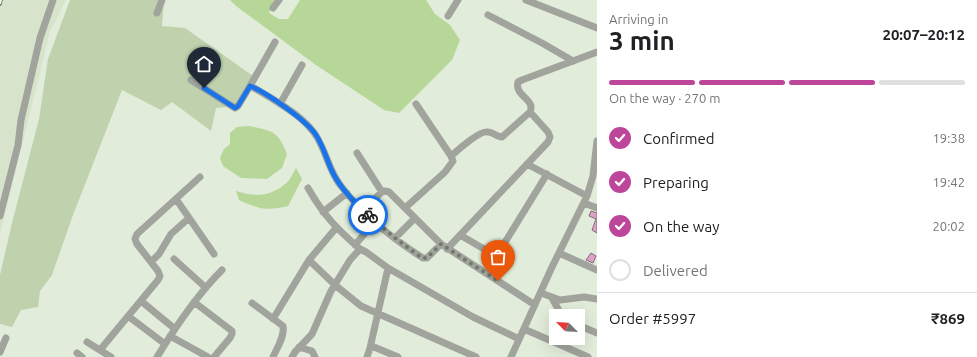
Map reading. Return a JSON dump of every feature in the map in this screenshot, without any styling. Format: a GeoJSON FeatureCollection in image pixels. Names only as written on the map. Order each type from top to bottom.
{"type":"FeatureCollection","features":[{"type":"Feature","properties":{"kind":"street"},"geometry":{"type":"LineString","coordinates":[[0,216],[18,146],[21,120],[40,38],[53,0]]}},
{"type":"Feature","properties":{"kind":"street"},"geometry":{"type":"LineString","coordinates":[[157,13],[162,0]]}},
{"type":"Feature","properties":{"kind":"street"},"geometry":{"type":"LineString","coordinates":[[273,8],[279,0]]}},
{"type":"Feature","properties":{"kind":"street"},"geometry":{"type":"LineString","coordinates":[[448,16],[458,0]]}},
{"type":"Feature","properties":{"kind":"street"},"geometry":{"type":"LineString","coordinates":[[526,0],[597,28]]}},
{"type":"Feature","properties":{"kind":"street"},"geometry":{"type":"LineString","coordinates":[[488,15],[538,40],[574,61]]}},
{"type":"Feature","properties":{"kind":"street"},"geometry":{"type":"LineString","coordinates":[[191,80],[235,108],[238,106],[275,42]]}},
{"type":"Feature","properties":{"kind":"street"},"geometry":{"type":"LineString","coordinates":[[451,156],[482,132],[489,132],[502,137],[530,112],[532,108],[531,104],[518,91],[516,87],[518,82],[597,52]]}},
{"type":"Feature","properties":{"kind":"street"},"geometry":{"type":"LineString","coordinates":[[280,104],[302,65]]}},
{"type":"Feature","properties":{"kind":"street"},"geometry":{"type":"LineString","coordinates":[[250,86],[299,117],[315,134],[321,144],[333,174],[347,193],[362,210],[395,238],[422,258],[427,258],[441,244]]}},
{"type":"Feature","properties":{"kind":"street"},"geometry":{"type":"LineString","coordinates":[[405,208],[451,165],[453,161],[416,104]]}},
{"type":"Feature","properties":{"kind":"street"},"geometry":{"type":"LineString","coordinates":[[448,249],[548,142],[550,137],[548,132],[530,112]]}},
{"type":"Feature","properties":{"kind":"street"},"geometry":{"type":"LineString","coordinates":[[512,357],[585,199],[593,176],[597,142]]}},
{"type":"Feature","properties":{"kind":"street"},"geometry":{"type":"LineString","coordinates":[[357,153],[382,192]]}},
{"type":"Feature","properties":{"kind":"street"},"geometry":{"type":"LineString","coordinates":[[527,164],[547,174],[597,208]]}},
{"type":"Feature","properties":{"kind":"street"},"geometry":{"type":"LineString","coordinates":[[460,235],[490,253],[495,254],[499,252],[547,174]]}},
{"type":"Feature","properties":{"kind":"street"},"geometry":{"type":"LineString","coordinates":[[100,350],[160,276],[158,271],[137,244],[135,239],[136,234],[200,177]]}},
{"type":"Feature","properties":{"kind":"street"},"geometry":{"type":"LineString","coordinates":[[308,188],[322,212],[336,228],[358,247],[388,268],[473,317],[519,339]]}},
{"type":"Feature","properties":{"kind":"street"},"geometry":{"type":"LineString","coordinates":[[362,210],[382,192],[389,192],[441,244],[536,306]]}},
{"type":"Feature","properties":{"kind":"street"},"geometry":{"type":"LineString","coordinates":[[322,212],[347,193]]}},
{"type":"Feature","properties":{"kind":"street"},"geometry":{"type":"LineString","coordinates":[[176,199],[214,254]]}},
{"type":"Feature","properties":{"kind":"street"},"geometry":{"type":"LineString","coordinates":[[151,262],[159,254],[171,234],[189,218]]}},
{"type":"Feature","properties":{"kind":"street"},"geometry":{"type":"LineString","coordinates":[[395,238],[415,218]]}},
{"type":"Feature","properties":{"kind":"street"},"geometry":{"type":"LineString","coordinates":[[292,357],[299,347],[312,334],[327,298],[375,221]]}},
{"type":"Feature","properties":{"kind":"street"},"geometry":{"type":"LineString","coordinates":[[273,319],[309,260],[336,228]]}},
{"type":"Feature","properties":{"kind":"street"},"geometry":{"type":"LineString","coordinates":[[559,253],[597,270]]}},
{"type":"Feature","properties":{"kind":"street"},"geometry":{"type":"LineString","coordinates":[[174,259],[205,287]]}},
{"type":"Feature","properties":{"kind":"street"},"geometry":{"type":"LineString","coordinates":[[309,260],[356,303],[476,357]]}},
{"type":"Feature","properties":{"kind":"street"},"geometry":{"type":"LineString","coordinates":[[367,357],[388,268]]}},
{"type":"Feature","properties":{"kind":"street"},"geometry":{"type":"LineString","coordinates":[[157,357],[205,287],[222,270]]}},
{"type":"Feature","properties":{"kind":"street"},"geometry":{"type":"LineString","coordinates":[[541,293],[560,300],[584,297],[597,300]]}},
{"type":"Feature","properties":{"kind":"street"},"geometry":{"type":"LineString","coordinates":[[552,298],[558,309]]}},
{"type":"Feature","properties":{"kind":"street"},"geometry":{"type":"LineString","coordinates":[[141,300],[175,329]]}},
{"type":"Feature","properties":{"kind":"street"},"geometry":{"type":"LineString","coordinates":[[194,302],[232,331],[230,338],[214,357]]}},
{"type":"Feature","properties":{"kind":"street"},"geometry":{"type":"LineString","coordinates":[[252,303],[283,326],[283,335],[273,357]]}},
{"type":"Feature","properties":{"kind":"street"},"geometry":{"type":"LineString","coordinates":[[128,316],[165,344]]}},
{"type":"Feature","properties":{"kind":"street"},"geometry":{"type":"LineString","coordinates":[[585,328],[597,333]]}},
{"type":"Feature","properties":{"kind":"street"},"geometry":{"type":"LineString","coordinates":[[524,329],[588,357]]}},
{"type":"Feature","properties":{"kind":"street"},"geometry":{"type":"LineString","coordinates":[[170,336],[208,357]]}},
{"type":"Feature","properties":{"kind":"street"},"geometry":{"type":"LineString","coordinates":[[0,352],[6,338]]}},
{"type":"Feature","properties":{"kind":"street"},"geometry":{"type":"LineString","coordinates":[[87,342],[111,357]]}},
{"type":"Feature","properties":{"kind":"street"},"geometry":{"type":"LineString","coordinates":[[299,347],[312,351],[315,357]]}},
{"type":"Feature","properties":{"kind":"street"},"geometry":{"type":"LineString","coordinates":[[370,348],[374,347],[398,357]]}},
{"type":"Feature","properties":{"kind":"shaded area"},"geometry":{"type":"Polygon","coordinates":[[[0,0],[66,0],[50,32],[0,234],[0,0]]]}},
{"type":"Feature","properties":{"kind":"shaded area"},"geometry":{"type":"Polygon","coordinates":[[[70,0],[164,0],[162,26],[185,28],[253,76],[235,106],[216,108],[211,131],[172,102],[161,110],[122,90],[73,215],[52,275],[40,291],[38,307],[21,310],[12,327],[0,324],[0,275],[39,119],[48,59],[70,0]]]}},
{"type":"Feature","properties":{"kind":"shaded area"},"geometry":{"type":"Polygon","coordinates":[[[230,0],[274,0],[269,13],[279,19],[288,19],[300,0],[426,0],[435,14],[450,25],[460,40],[452,60],[399,113],[384,110],[316,65],[230,0]]]}},
{"type":"Feature","properties":{"kind":"shaded area"},"geometry":{"type":"Polygon","coordinates":[[[249,126],[274,133],[281,141],[287,154],[282,168],[267,179],[241,178],[223,166],[220,158],[224,149],[230,144],[230,133],[237,127],[249,126]]]}},
{"type":"Feature","properties":{"kind":"shaded area"},"geometry":{"type":"Polygon","coordinates":[[[296,168],[302,179],[288,206],[268,209],[239,200],[236,191],[255,195],[268,194],[287,183],[296,168]]]}},
{"type":"Feature","properties":{"kind":"building"},"geometry":{"type":"Polygon","coordinates":[[[591,211],[597,213],[597,233],[592,230],[596,219],[589,216],[591,211]]]}},
{"type":"Feature","properties":{"kind":"building"},"geometry":{"type":"Polygon","coordinates":[[[591,253],[596,256],[593,263],[586,260],[591,253]]]}},
{"type":"Feature","properties":{"kind":"railway"},"geometry":{"type":"LineString","coordinates":[[0,4],[1,0]]}},
{"type":"Feature","properties":{"kind":"way so far"},"geometry":{"type":"LineString","coordinates":[[368,215],[422,258],[427,258],[441,244],[498,281]]}},
{"type":"Feature","properties":{"kind":"route"},"geometry":{"type":"LineString","coordinates":[[204,88],[235,108],[238,106],[250,86],[299,117],[315,134],[321,144],[333,174],[340,184],[353,201],[368,215]]}}]}
